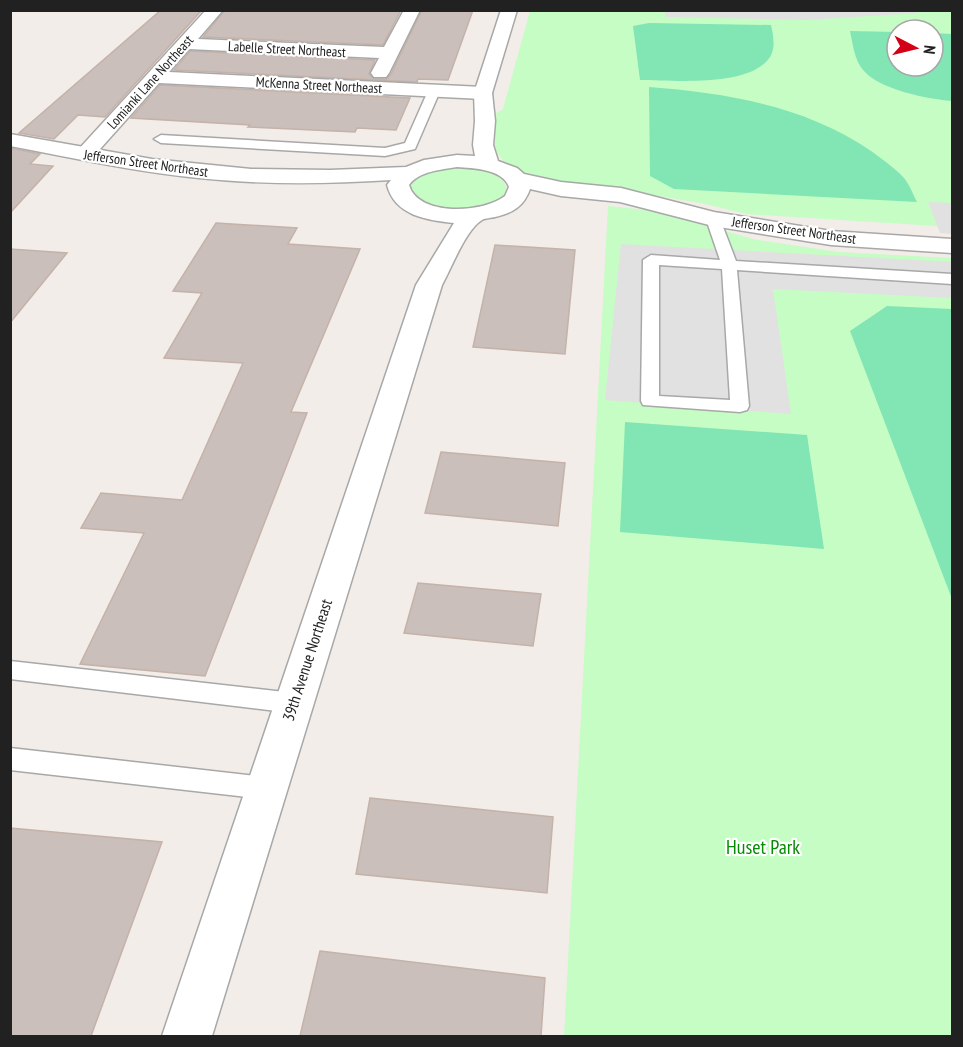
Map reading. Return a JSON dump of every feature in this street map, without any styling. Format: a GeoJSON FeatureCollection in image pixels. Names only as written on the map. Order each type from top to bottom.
{"type":"FeatureCollection","features":[{"type":"Feature","properties":{"kind":"street","name":"Lomianki Lane Northeast"},"geometry":{"type":"LineString","coordinates":[[85,154],[215,10]]}},
{"type":"Feature","properties":{"kind":"street"},"geometry":{"type":"LineString","coordinates":[[373,88],[412,10]]}},
{"type":"Feature","properties":{"kind":"street"},"geometry":{"type":"LineString","coordinates":[[442,162],[463,139],[483,99],[509,10]]}},
{"type":"Feature","properties":{"kind":"street","name":"Labelle Street Northeast"},"geometry":{"type":"LineString","coordinates":[[185,44],[390,53]]}},
{"type":"Feature","properties":{"kind":"street","name":"McKenna Street Northeast"},"geometry":{"type":"LineString","coordinates":[[154,77],[434,91],[483,99]]}},
{"type":"Feature","properties":{"kind":"street"},"geometry":{"type":"LineString","coordinates":[[442,162],[488,164],[483,145],[485,121],[483,99]]}},
{"type":"Feature","properties":{"kind":"street","name":"Jefferson Street Northeast"},"geometry":{"type":"LineString","coordinates":[[10,140],[200,172],[282,177],[359,176],[409,172],[442,162]]}},
{"type":"Feature","properties":{"kind":"street","name":"Jefferson Street Northeast"},"geometry":{"type":"LineString","coordinates":[[488,164],[509,173],[516,179],[561,189],[612,194],[713,219],[831,238],[952,246]]}},
{"type":"Feature","properties":{"kind":"street"},"geometry":{"type":"LineString","coordinates":[[409,172],[400,181],[397,188],[399,195],[412,207],[423,212]]}},
{"type":"Feature","properties":{"kind":"street","name":"Jefferson Street Northeast"},"geometry":{"type":"LineString","coordinates":[[282,177],[307,183],[399,195]]}},
{"type":"Feature","properties":{"kind":"street"},"geometry":{"type":"LineString","coordinates":[[506,206],[516,197],[519,188],[516,179]]}},
{"type":"Feature","properties":{"kind":"street","name":"Jefferson Street Northeast"},"geometry":{"type":"LineString","coordinates":[[423,212],[473,216],[506,206],[543,201],[638,200]]}},
{"type":"Feature","properties":{"kind":"street","name":"39th Avenue Northeast"},"geometry":{"type":"LineString","coordinates":[[423,212],[430,230],[429,285]]}},
{"type":"Feature","properties":{"kind":"street","name":"39th Avenue Northeast"},"geometry":{"type":"LineString","coordinates":[[187,1036],[265,788],[429,285],[450,251],[460,228],[473,216]]}},
{"type":"Feature","properties":{"kind":"lane"},"geometry":{"type":"LineString","coordinates":[[161,139],[386,152],[410,146],[434,91]]}},
{"type":"Feature","properties":{"kind":"lane"},"geometry":{"type":"LineString","coordinates":[[713,219],[729,264],[740,406],[650,400],[651,260],[729,264],[952,279]]}},
{"type":"Feature","properties":{"kind":"lane"},"geometry":{"type":"LineString","coordinates":[[10,670],[293,704]]}},
{"type":"Feature","properties":{"kind":"lane"},"geometry":{"type":"LineString","coordinates":[[10,759],[265,788]]}},
{"type":"Feature","properties":{"kind":"green space"},"geometry":{"type":"Polygon","coordinates":[[[530,11],[952,11],[952,227],[746,214],[631,191],[556,184],[520,175],[505,163],[494,149],[495,114],[503,109],[530,11]]]}},
{"type":"Feature","properties":{"kind":"green space"},"geometry":{"type":"Polygon","coordinates":[[[649,23],[771,25],[773,49],[770,57],[760,67],[746,74],[729,78],[690,81],[640,80],[633,26],[649,23]]]}},
{"type":"Feature","properties":{"kind":"green space"},"geometry":{"type":"Polygon","coordinates":[[[850,31],[885,32],[885,78],[945,78],[945,34],[952,34],[952,101],[905,92],[872,78],[864,71],[854,52],[850,31]]]}},
{"type":"Feature","properties":{"kind":"green space"},"geometry":{"type":"Polygon","coordinates":[[[649,87],[707,93],[765,104],[820,123],[871,151],[893,167],[906,180],[917,202],[674,189],[650,176],[649,87]]]}},
{"type":"Feature","properties":{"kind":"green space"},"geometry":{"type":"Polygon","coordinates":[[[456,166],[479,168],[494,173],[500,177],[507,190],[500,199],[480,209],[455,210],[420,205],[408,184],[426,171],[456,166]]]}},
{"type":"Feature","properties":{"kind":"green space","name":"Huset Park"},"geometry":{"type":"Polygon","coordinates":[[[608,206],[656,211],[753,239],[838,252],[952,258],[952,1036],[564,1036],[608,206]]]}},
{"type":"Feature","properties":{"kind":"green space"},"geometry":{"type":"Polygon","coordinates":[[[887,306],[952,309],[952,599],[850,331],[887,306]]]}},
{"type":"Feature","properties":{"kind":"green space"},"geometry":{"type":"Polygon","coordinates":[[[625,422],[807,435],[824,549],[620,532],[625,422]]]}},
{"type":"Feature","properties":{"kind":"shaded area"},"geometry":{"type":"Polygon","coordinates":[[[665,10],[912,11],[918,13],[807,20],[665,17],[665,10]]]}},
{"type":"Feature","properties":{"kind":"shaded area"},"geometry":{"type":"Polygon","coordinates":[[[928,202],[952,203],[952,234],[940,233],[928,202]]]}},
{"type":"Feature","properties":{"kind":"shaded area"},"geometry":{"type":"Polygon","coordinates":[[[621,244],[952,262],[952,298],[773,289],[791,414],[605,400],[621,244]]]}},
{"type":"Feature","properties":{"kind":"building"},"geometry":{"type":"Polygon","coordinates":[[[161,10],[202,10],[105,117],[78,115],[54,139],[19,133],[161,10]]]}},
{"type":"Feature","properties":{"kind":"building"},"geometry":{"type":"Polygon","coordinates":[[[225,10],[401,10],[383,45],[203,37],[225,10]]]}},
{"type":"Feature","properties":{"kind":"building"},"geometry":{"type":"Polygon","coordinates":[[[422,10],[473,10],[448,80],[418,79],[417,82],[174,70],[190,51],[375,60],[369,74],[374,79],[386,79],[391,74],[422,10]]]}},
{"type":"Feature","properties":{"kind":"building"},"geometry":{"type":"Polygon","coordinates":[[[160,85],[410,98],[396,130],[357,128],[355,132],[131,118],[160,85]]]}},
{"type":"Feature","properties":{"kind":"building"},"geometry":{"type":"Polygon","coordinates":[[[10,148],[40,154],[30,164],[53,166],[10,213],[10,148]]]}},
{"type":"Feature","properties":{"kind":"building"},"geometry":{"type":"Polygon","coordinates":[[[216,223],[297,228],[288,244],[360,249],[291,412],[307,413],[205,676],[80,664],[144,533],[81,528],[101,493],[182,500],[243,363],[164,358],[202,293],[173,291],[216,223]]]}},
{"type":"Feature","properties":{"kind":"building"},"geometry":{"type":"Polygon","coordinates":[[[495,245],[575,250],[565,354],[473,347],[495,245]]]}},
{"type":"Feature","properties":{"kind":"building"},"geometry":{"type":"Polygon","coordinates":[[[10,249],[67,253],[10,323],[10,249]]]}},
{"type":"Feature","properties":{"kind":"building"},"geometry":{"type":"Polygon","coordinates":[[[441,452],[565,463],[558,526],[425,513],[441,452]]]}},
{"type":"Feature","properties":{"kind":"building"},"geometry":{"type":"Polygon","coordinates":[[[418,583],[541,594],[533,646],[404,633],[418,583]]]}},
{"type":"Feature","properties":{"kind":"building"},"geometry":{"type":"Polygon","coordinates":[[[370,798],[553,817],[547,893],[356,874],[370,798]]]}},
{"type":"Feature","properties":{"kind":"building"},"geometry":{"type":"Polygon","coordinates":[[[10,828],[162,842],[91,1036],[10,1036],[10,828]]]}},
{"type":"Feature","properties":{"kind":"building"},"geometry":{"type":"Polygon","coordinates":[[[320,951],[545,978],[541,1036],[300,1036],[320,951]]]}}]}
